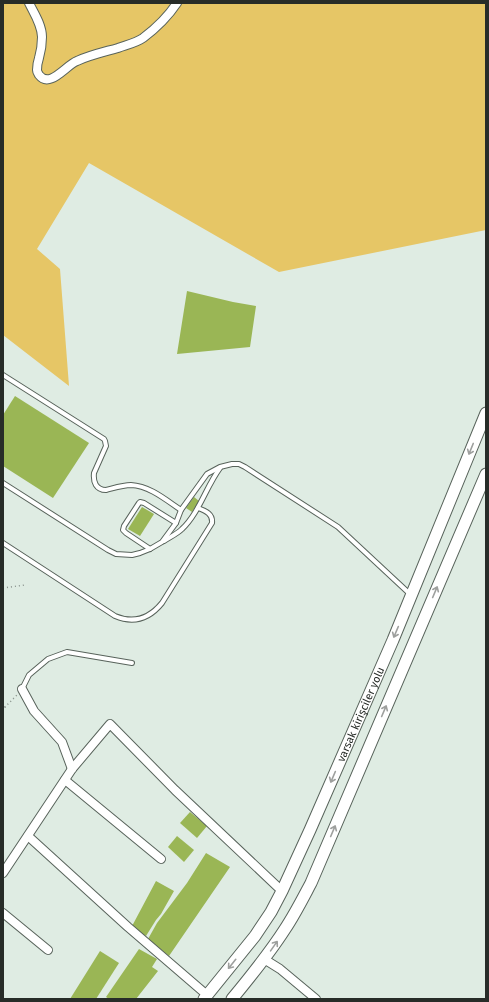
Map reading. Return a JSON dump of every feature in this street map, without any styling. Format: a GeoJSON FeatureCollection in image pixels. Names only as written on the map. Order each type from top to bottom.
{"type":"FeatureCollection","features":[{"type":"Feature","properties":{"kind":"street"},"geometry":{"type":"LineString","coordinates":[[28,3],[39,24],[42,36],[41,51],[37,69],[38,73],[42,78],[50,80],[76,61],[133,44],[154,28],[177,3]]}},
{"type":"Feature","properties":{"kind":"street","name":"varsak kirişciler yolu"},"geometry":{"type":"LineString","coordinates":[[206,997],[255,936],[271,912],[282,891],[411,596],[486,413]]}},
{"type":"Feature","properties":{"kind":"street","name":"varsak kirişciler yolu"},"geometry":{"type":"LineString","coordinates":[[232,999],[264,959],[289,923],[310,882],[486,474]]}},
{"type":"Feature","properties":{"kind":"street"},"geometry":{"type":"LineString","coordinates":[[22,689],[34,711],[62,742],[72,769]]}},
{"type":"Feature","properties":{"kind":"street"},"geometry":{"type":"LineString","coordinates":[[3,873],[72,769],[110,724],[175,790],[282,891]]}},
{"type":"Feature","properties":{"kind":"street"},"geometry":{"type":"LineString","coordinates":[[65,780],[161,859]]}},
{"type":"Feature","properties":{"kind":"street"},"geometry":{"type":"LineString","coordinates":[[28,836],[206,997]]}},
{"type":"Feature","properties":{"kind":"street"},"geometry":{"type":"LineString","coordinates":[[3,912],[48,950]]}},
{"type":"Feature","properties":{"kind":"street"},"geometry":{"type":"LineString","coordinates":[[264,959],[280,969],[316,999]]}},
{"type":"Feature","properties":{"kind":"lane"},"geometry":{"type":"LineString","coordinates":[[3,375],[104,439],[106,446],[94,473],[95,483],[99,488],[106,490],[130,485],[142,487],[154,492],[181,510]]}},
{"type":"Feature","properties":{"kind":"lane"},"geometry":{"type":"LineString","coordinates":[[162,542],[176,523],[181,510],[204,477],[220,467],[239,464],[338,527],[411,596]]}},
{"type":"Feature","properties":{"kind":"lane"},"geometry":{"type":"LineString","coordinates":[[3,483],[108,550],[116,554],[132,555],[150,549],[180,530],[198,508],[212,479],[220,467]]}},
{"type":"Feature","properties":{"kind":"lane"},"geometry":{"type":"LineString","coordinates":[[150,549],[123,530],[139,503],[144,503],[176,523]]}},
{"type":"Feature","properties":{"kind":"lane"},"geometry":{"type":"LineString","coordinates":[[3,543],[115,616],[128,620],[140,619],[154,612],[162,603],[212,523],[210,514],[205,510],[198,508]]}},
{"type":"Feature","properties":{"kind":"lane"},"geometry":{"type":"LineString","coordinates":[[22,689],[29,675],[48,659],[67,652],[132,662]]}},
{"type":"Feature","properties":{"kind":"path"},"geometry":{"type":"LineString","coordinates":[[3,588],[25,585]]}},
{"type":"Feature","properties":{"kind":"path"},"geometry":{"type":"LineString","coordinates":[[4,707],[22,689]]}},
{"type":"Feature","properties":{"kind":"path"},"geometry":{"type":"LineString","coordinates":[[3,703],[3,711]]}},
{"type":"Feature","properties":{"kind":"shaded area"},"geometry":{"type":"Polygon","coordinates":[[[3,3],[486,3],[486,230],[279,272],[89,163],[37,249],[60,269],[69,386],[3,335],[3,3]]]}},
{"type":"Feature","properties":{"kind":"building"},"geometry":{"type":"Polygon","coordinates":[[[187,291],[256,306],[250,347],[177,354],[187,291]]]}},
{"type":"Feature","properties":{"kind":"building"},"geometry":{"type":"Polygon","coordinates":[[[15,396],[89,443],[53,498],[3,466],[3,415],[15,396]]]}},
{"type":"Feature","properties":{"kind":"building"},"geometry":{"type":"Polygon","coordinates":[[[194,497],[199,501],[192,512],[186,508],[194,497]]]}},
{"type":"Feature","properties":{"kind":"building"},"geometry":{"type":"Polygon","coordinates":[[[142,507],[154,514],[140,536],[128,529],[142,507]]]}},
{"type":"Feature","properties":{"kind":"building"},"geometry":{"type":"Polygon","coordinates":[[[190,812],[207,826],[197,838],[180,823],[190,812]]]}},
{"type":"Feature","properties":{"kind":"building"},"geometry":{"type":"Polygon","coordinates":[[[177,836],[194,850],[184,862],[168,847],[177,836]]]}},
{"type":"Feature","properties":{"kind":"building"},"geometry":{"type":"Polygon","coordinates":[[[206,853],[230,867],[169,956],[148,939],[157,923],[187,883],[206,853]]]}},
{"type":"Feature","properties":{"kind":"building"},"geometry":{"type":"Polygon","coordinates":[[[156,881],[174,891],[146,936],[131,928],[156,881]]]}},
{"type":"Feature","properties":{"kind":"building"},"geometry":{"type":"Polygon","coordinates":[[[139,949],[157,959],[152,967],[158,971],[136,999],[109,999],[106,997],[139,949]]]}},
{"type":"Feature","properties":{"kind":"building"},"geometry":{"type":"Polygon","coordinates":[[[100,951],[119,963],[96,999],[70,999],[100,951]]]}}]}
